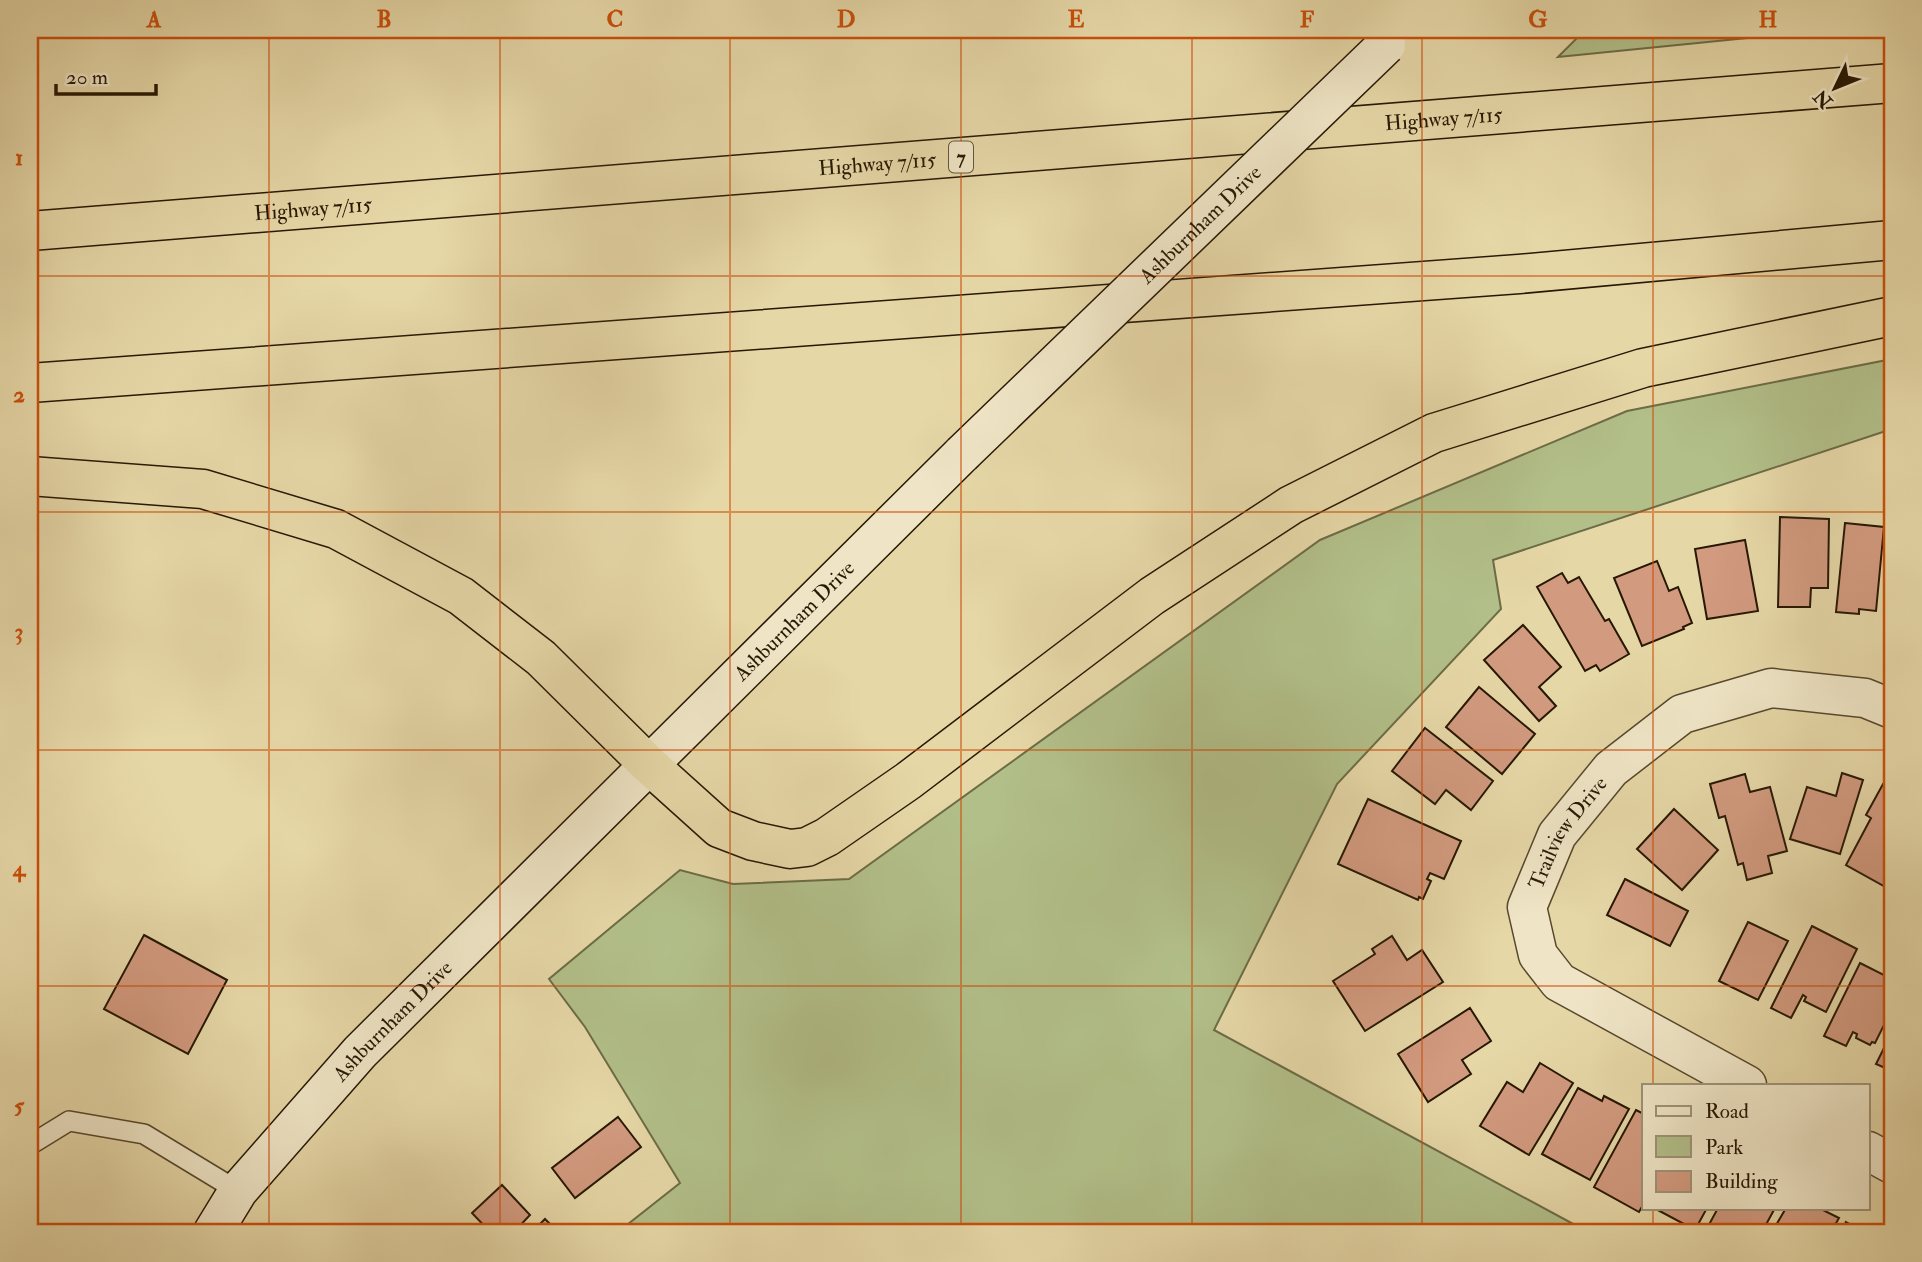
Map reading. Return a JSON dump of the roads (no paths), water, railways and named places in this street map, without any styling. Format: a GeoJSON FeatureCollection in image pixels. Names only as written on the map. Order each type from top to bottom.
{"type":"FeatureCollection","features":[{"type":"Feature","properties":{"kind":"highway","name":"Highway 7/115"},"geometry":{"type":"LineString","coordinates":[[30,230],[1892,83]]}},
{"type":"Feature","properties":{"kind":"highway"},"geometry":{"type":"LineString","coordinates":[[30,383],[1519,274],[1892,240]]}},
{"type":"Feature","properties":{"kind":"highway"},"geometry":{"type":"LineString","coordinates":[[30,476],[203,489],[336,528],[461,596],[541,657],[649,765],[719,828],[752,841],[790,849],[807,847],[827,837],[908,781],[1152,596],[1291,505],[1434,433],[1643,368],[1892,316]]}},
{"type":"Feature","properties":{"kind":"main road","name":"Ashburnham Drive"},"geometry":{"type":"LineString","coordinates":[[213,1232],[239,1191],[360,1052],[962,454],[1394,37]]}},
{"type":"Feature","properties":{"kind":"main road","name":"Trailview Drive"},"geometry":{"type":"LineString","coordinates":[[1745,1084],[1559,982],[1538,955],[1528,908],[1557,835],[1611,769],[1682,714],[1771,688],[1865,698],[1892,709]]}},
{"type":"Feature","properties":{"kind":"main road"},"geometry":{"type":"LineString","coordinates":[[1870,1152],[1892,1164]]}},
{"type":"Feature","properties":{"kind":"lane"},"geometry":{"type":"LineString","coordinates":[[30,1145],[69,1121],[144,1134],[239,1191]]}}]}
